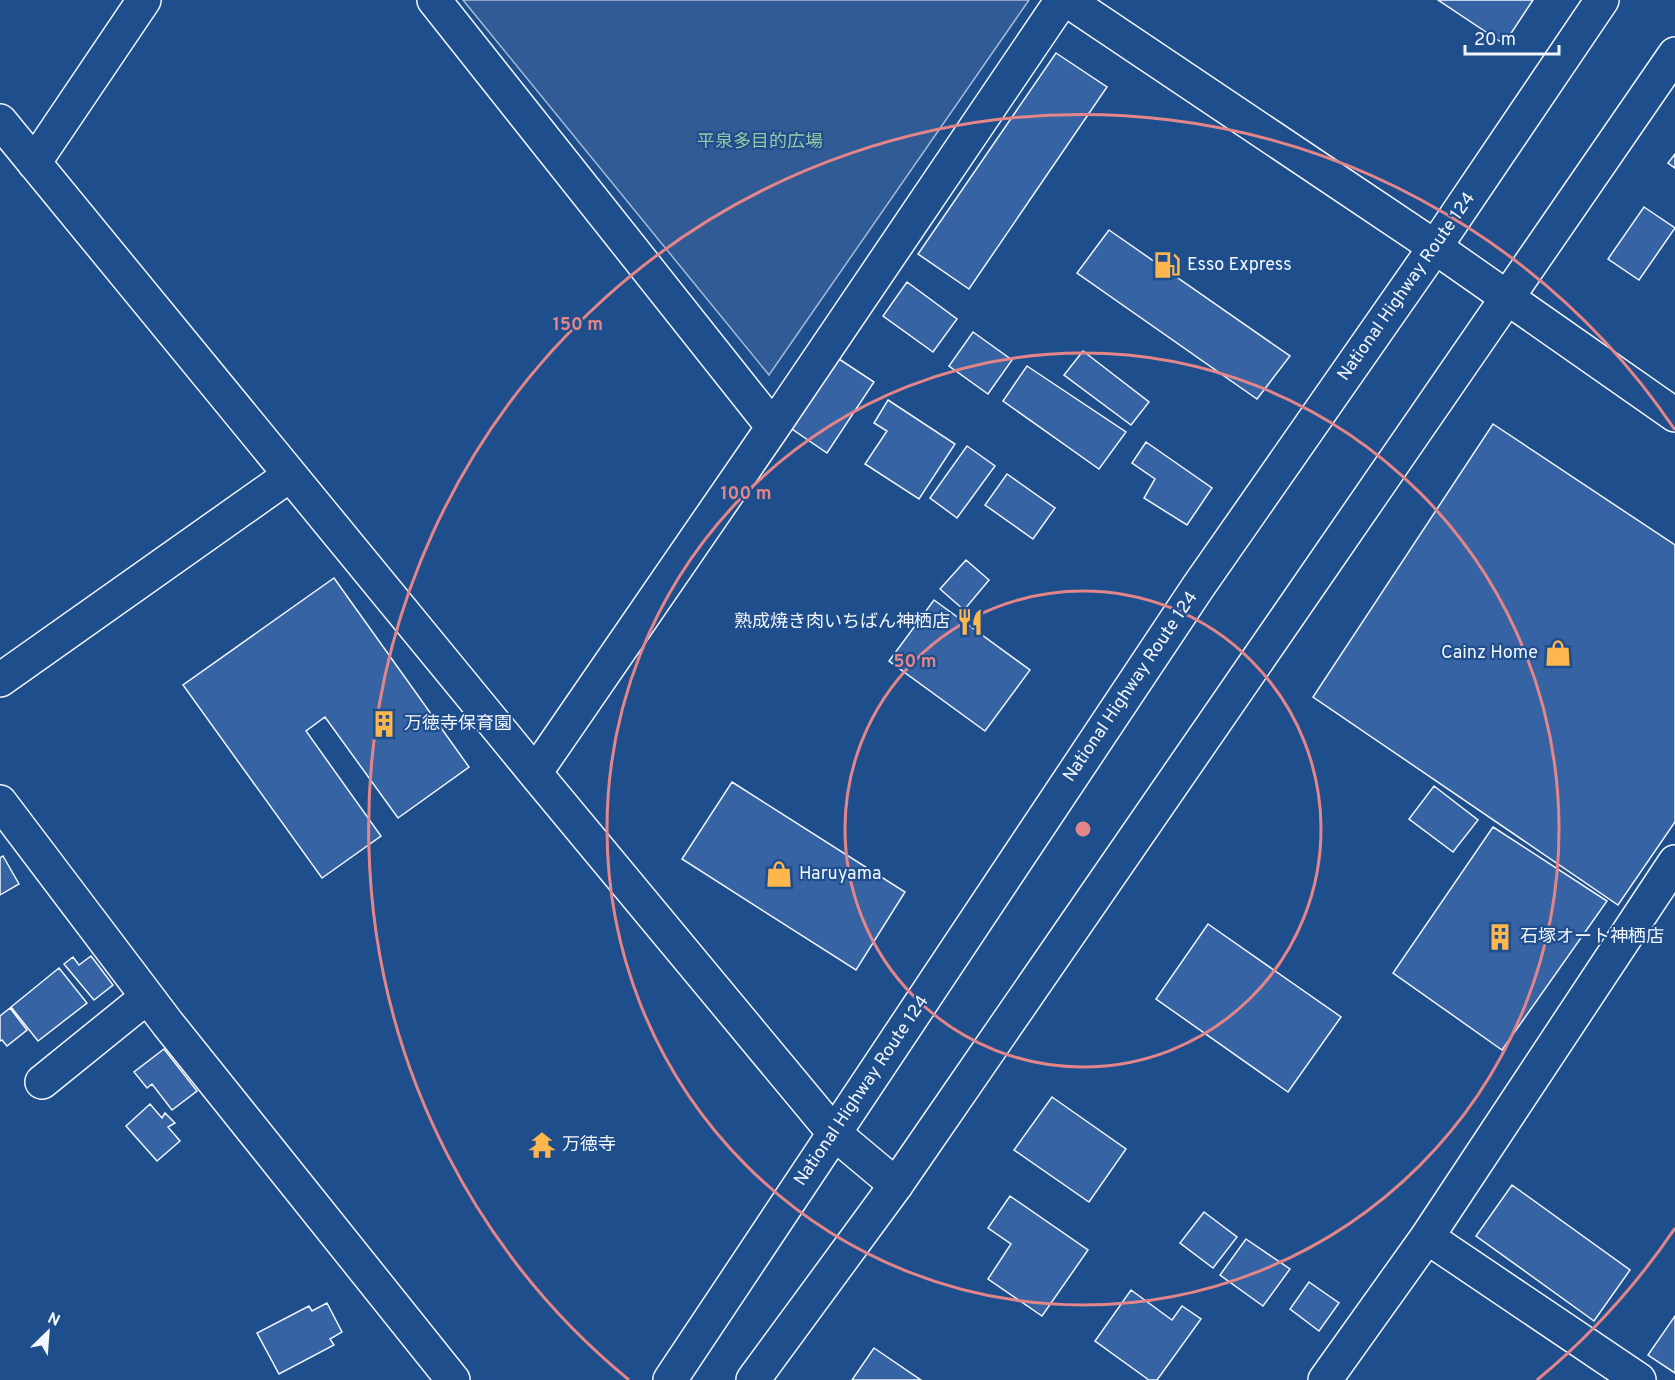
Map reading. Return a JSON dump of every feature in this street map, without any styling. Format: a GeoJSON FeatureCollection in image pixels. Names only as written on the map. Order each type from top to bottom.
{"type":"FeatureCollection","features":[{"type":"Feature","properties":{"kind":"main road"},"geometry":{"type":"LineString","coordinates":[[34,163],[144,0]]}},
{"type":"Feature","properties":{"kind":"main road"},"geometry":{"type":"LineString","coordinates":[[434,0],[772,427]]}},
{"type":"Feature","properties":{"kind":"main road"},"geometry":{"type":"LineString","coordinates":[[535,773],[1064,0],[1435,247],[1675,415]]}},
{"type":"Feature","properties":{"kind":"main road","name":"National Highway Route 124"},"geometry":{"type":"LineString","coordinates":[[670,1380],[1198,587],[1435,247],[1602,0]]}},
{"type":"Feature","properties":{"kind":"main road"},"geometry":{"type":"LineString","coordinates":[[753,1380],[896,1185],[1675,54]]}},
{"type":"Feature","properties":{"kind":"main road"},"geometry":{"type":"LineString","coordinates":[[0,121],[834,1133],[896,1185]]}},
{"type":"Feature","properties":{"kind":"main road"},"geometry":{"type":"LineString","coordinates":[[0,680],[290,475]]}},
{"type":"Feature","properties":{"kind":"main road"},"geometry":{"type":"LineString","coordinates":[[0,802],[147,997],[453,1380]]}},
{"type":"Feature","properties":{"kind":"main road"},"geometry":{"type":"LineString","coordinates":[[1325,1380],[1427,1237],[1675,862]]}},
{"type":"Feature","properties":{"kind":"main road"},"geometry":{"type":"LineString","coordinates":[[42,1082],[147,997]]}},
{"type":"Feature","properties":{"kind":"main road"},"geometry":{"type":"LineString","coordinates":[[1427,1237],[1639,1380]]}},
{"type":"Feature","properties":{"kind":"green space","name":"平泉多目的広場"},"geometry":{"type":"Polygon","coordinates":[[[463,0],[1029,0],[769,375],[463,0]]]}},
{"type":"Feature","properties":{"kind":"building"},"geometry":{"type":"Polygon","coordinates":[[[1438,0],[1533,0],[1504,44],[1438,0]]]}},
{"type":"Feature","properties":{"kind":"building"},"geometry":{"type":"Polygon","coordinates":[[[1056,53],[1107,87],[969,289],[918,254],[1056,53]]]}},
{"type":"Feature","properties":{"kind":"building"},"geometry":{"type":"Polygon","coordinates":[[[1675,154],[1675,168],[1668,163],[1675,154]]]}},
{"type":"Feature","properties":{"kind":"building"},"geometry":{"type":"Polygon","coordinates":[[[1644,207],[1675,228],[1639,280],[1608,259],[1644,207]]]}},
{"type":"Feature","properties":{"kind":"building"},"geometry":{"type":"Polygon","coordinates":[[[1109,230],[1290,356],[1257,399],[1077,273],[1109,230]]]}},
{"type":"Feature","properties":{"kind":"building"},"geometry":{"type":"Polygon","coordinates":[[[907,282],[957,319],[933,352],[883,316],[907,282]]]}},
{"type":"Feature","properties":{"kind":"building"},"geometry":{"type":"Polygon","coordinates":[[[973,332],[1012,360],[988,394],[949,366],[973,332]]]}},
{"type":"Feature","properties":{"kind":"building"},"geometry":{"type":"Polygon","coordinates":[[[1083,351],[1149,402],[1131,425],[1064,375],[1083,351]]]}},
{"type":"Feature","properties":{"kind":"building"},"geometry":{"type":"Polygon","coordinates":[[[839,359],[874,382],[827,453],[792,429],[839,359]]]}},
{"type":"Feature","properties":{"kind":"building"},"geometry":{"type":"Polygon","coordinates":[[[1027,366],[1126,432],[1099,469],[1003,401],[1027,366]]]}},
{"type":"Feature","properties":{"kind":"building"},"geometry":{"type":"Polygon","coordinates":[[[888,400],[955,444],[919,499],[865,464],[887,431],[874,423],[888,400]]]}},
{"type":"Feature","properties":{"kind":"building"},"geometry":{"type":"Polygon","coordinates":[[[1493,424],[1675,545],[1675,822],[1618,905],[1313,697],[1493,424]]]}},
{"type":"Feature","properties":{"kind":"building"},"geometry":{"type":"Polygon","coordinates":[[[1146,442],[1212,488],[1187,525],[1144,498],[1155,479],[1132,463],[1146,442]]]}},
{"type":"Feature","properties":{"kind":"building"},"geometry":{"type":"Polygon","coordinates":[[[967,446],[995,466],[957,518],[930,498],[967,446]]]}},
{"type":"Feature","properties":{"kind":"building"},"geometry":{"type":"Polygon","coordinates":[[[1007,474],[1055,508],[1033,539],[985,505],[1007,474]]]}},
{"type":"Feature","properties":{"kind":"building"},"geometry":{"type":"Polygon","coordinates":[[[966,560],[989,580],[964,610],[940,589],[966,560]]]}},
{"type":"Feature","properties":{"kind":"building","name":"万徳寺保育園"},"geometry":{"type":"Polygon","coordinates":[[[334,578],[469,767],[398,818],[325,717],[306,731],[381,836],[322,878],[183,685],[334,578]]]}},
{"type":"Feature","properties":{"kind":"building"},"geometry":{"type":"Polygon","coordinates":[[[934,600],[1030,670],[985,731],[889,661],[934,600]]]}},
{"type":"Feature","properties":{"kind":"building"},"geometry":{"type":"Polygon","coordinates":[[[732,782],[905,892],[856,970],[682,859],[732,782]]]}},
{"type":"Feature","properties":{"kind":"building"},"geometry":{"type":"Polygon","coordinates":[[[1434,786],[1478,820],[1453,852],[1409,819],[1434,786]]]}},
{"type":"Feature","properties":{"kind":"building","name":"石塚オート神栖店"},"geometry":{"type":"Polygon","coordinates":[[[1493,827],[1607,901],[1502,1050],[1393,973],[1493,827]]]}},
{"type":"Feature","properties":{"kind":"building"},"geometry":{"type":"Polygon","coordinates":[[[3,856],[19,884],[0,895],[0,858],[3,856]]]}},
{"type":"Feature","properties":{"kind":"building"},"geometry":{"type":"Polygon","coordinates":[[[1208,924],[1341,1017],[1288,1092],[1156,999],[1208,924]]]}},
{"type":"Feature","properties":{"kind":"building"},"geometry":{"type":"Polygon","coordinates":[[[91,956],[113,985],[94,1000],[64,964],[73,957],[79,965],[91,956]]]}},
{"type":"Feature","properties":{"kind":"building"},"geometry":{"type":"Polygon","coordinates":[[[59,968],[87,1003],[38,1041],[11,1007],[59,968]]]}},
{"type":"Feature","properties":{"kind":"building"},"geometry":{"type":"Polygon","coordinates":[[[10,1008],[27,1030],[7,1046],[2,1040],[0,1041],[0,1016],[10,1008]]]}},
{"type":"Feature","properties":{"kind":"building"},"geometry":{"type":"Polygon","coordinates":[[[164,1049],[197,1091],[172,1110],[152,1084],[147,1088],[134,1072],[164,1049]]]}},
{"type":"Feature","properties":{"kind":"building"},"geometry":{"type":"Polygon","coordinates":[[[1052,1097],[1126,1149],[1089,1202],[1014,1150],[1052,1097]]]}},
{"type":"Feature","properties":{"kind":"building"},"geometry":{"type":"Polygon","coordinates":[[[150,1104],[162,1118],[165,1113],[175,1123],[168,1127],[180,1141],[157,1161],[126,1126],[150,1104]]]}},
{"type":"Feature","properties":{"kind":"building"},"geometry":{"type":"Polygon","coordinates":[[[1512,1185],[1630,1270],[1594,1321],[1476,1236],[1512,1185]]]}},
{"type":"Feature","properties":{"kind":"building"},"geometry":{"type":"Polygon","coordinates":[[[1010,1196],[1088,1250],[1042,1316],[988,1279],[1011,1244],[988,1228],[1010,1196]]]}},
{"type":"Feature","properties":{"kind":"building"},"geometry":{"type":"Polygon","coordinates":[[[1204,1212],[1237,1237],[1213,1268],[1180,1243],[1204,1212]]]}},
{"type":"Feature","properties":{"kind":"building"},"geometry":{"type":"Polygon","coordinates":[[[1246,1239],[1290,1269],[1263,1306],[1220,1275],[1246,1239]]]}},
{"type":"Feature","properties":{"kind":"building"},"geometry":{"type":"Polygon","coordinates":[[[1309,1282],[1339,1303],[1319,1331],[1290,1309],[1309,1282]]]}},
{"type":"Feature","properties":{"kind":"building"},"geometry":{"type":"Polygon","coordinates":[[[1131,1290],[1172,1320],[1182,1306],[1201,1319],[1157,1380],[1149,1380],[1095,1341],[1131,1290]]]}},
{"type":"Feature","properties":{"kind":"building"},"geometry":{"type":"Polygon","coordinates":[[[327,1303],[342,1332],[330,1339],[334,1345],[279,1374],[257,1333],[309,1306],[312,1311],[327,1303]]]}},
{"type":"Feature","properties":{"kind":"building"},"geometry":{"type":"Polygon","coordinates":[[[1675,1316],[1675,1373],[1648,1355],[1675,1316]]]}},
{"type":"Feature","properties":{"kind":"building"},"geometry":{"type":"Polygon","coordinates":[[[874,1348],[921,1380],[852,1380],[874,1348]]]}},
{"type":"Feature","properties":{"kind":"place","name":"Esso Express"},"geometry":{"type":"Point","coordinates":[1167,265]}},
{"type":"Feature","properties":{"kind":"place","name":"熟成焼き肉いちばん神栖店"},"geometry":{"type":"Point","coordinates":[970,622]}},
{"type":"Feature","properties":{"kind":"place","name":"Cainz Home"},"geometry":{"type":"Point","coordinates":[1558,653]}},
{"type":"Feature","properties":{"kind":"place","name":"万徳寺保育園"},"geometry":{"type":"Point","coordinates":[384,724]}},
{"type":"Feature","properties":{"kind":"place","name":"Haruyama"},"geometry":{"type":"Point","coordinates":[779,874]}},
{"type":"Feature","properties":{"kind":"place","name":"石塚オート神栖店"},"geometry":{"type":"Point","coordinates":[1500,937]}},
{"type":"Feature","properties":{"kind":"place","name":"万徳寺"},"geometry":{"type":"Point","coordinates":[542,1145]}}]}
